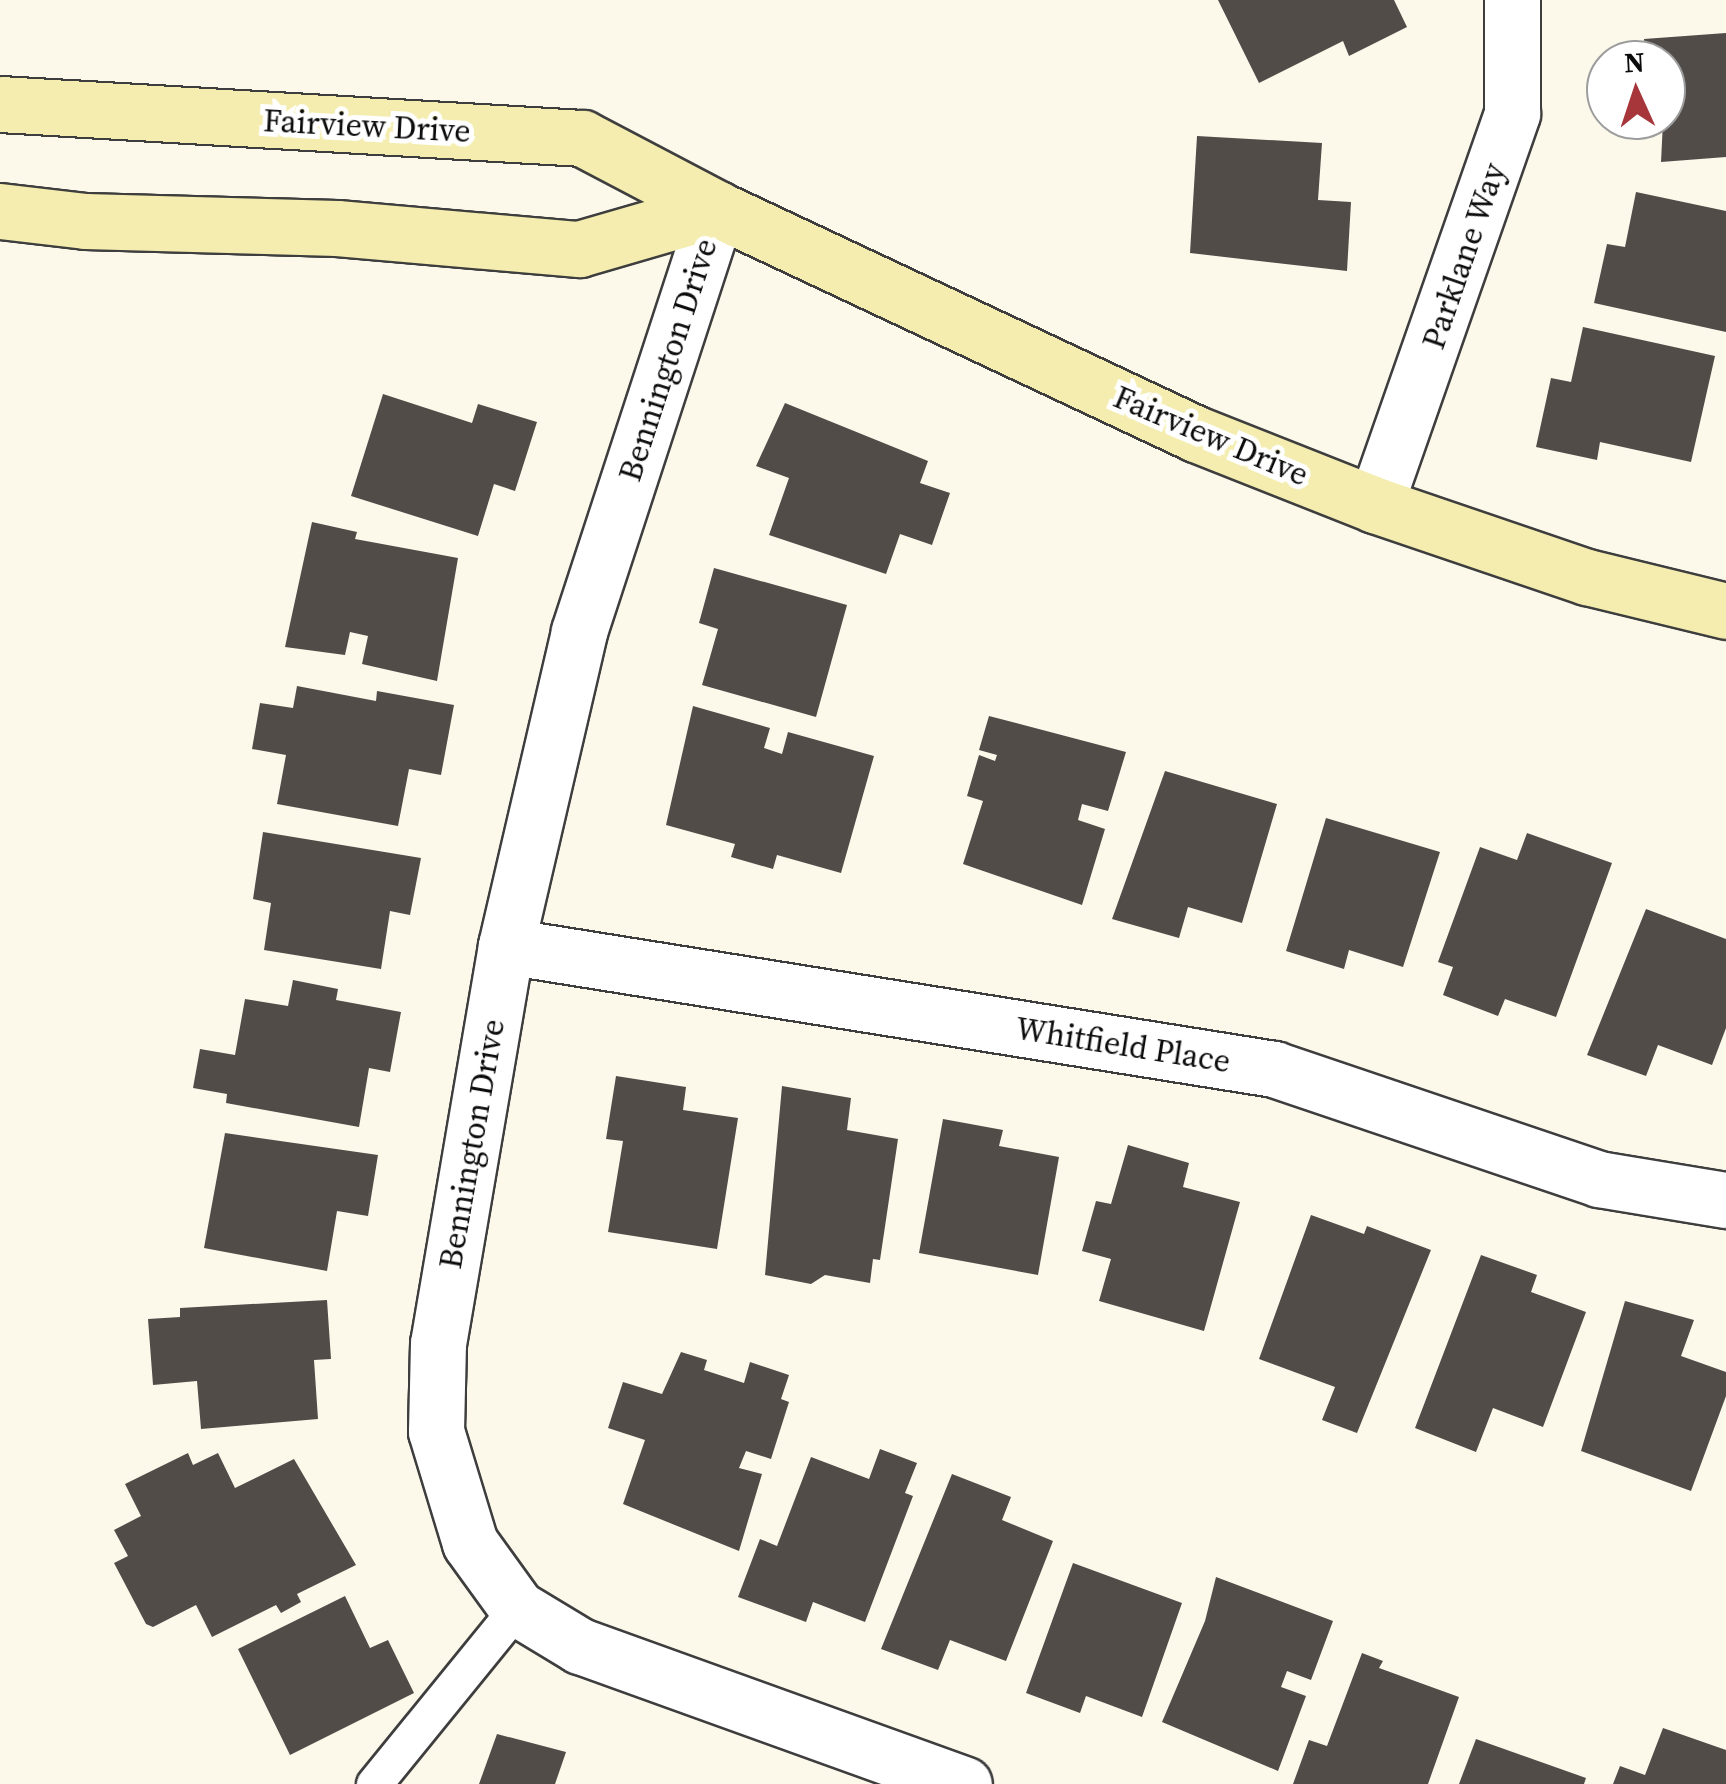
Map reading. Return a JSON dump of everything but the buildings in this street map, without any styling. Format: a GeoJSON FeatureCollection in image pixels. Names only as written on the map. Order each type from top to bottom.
{"type":"FeatureCollection","features":[{"type":"Feature","properties":{"kind":"street","name":"Parklane Way"},"geometry":{"type":"LineString","coordinates":[[1375,505],[1512,113],[1512,0]]}},
{"type":"Feature","properties":{"kind":"street","name":"Fairview Drive"},"geometry":{"type":"LineString","coordinates":[[0,104],[582,138],[717,209],[1196,434],[1375,505],[1587,577],[1726,612]]}},
{"type":"Feature","properties":{"kind":"street"},"geometry":{"type":"LineString","coordinates":[[0,211],[85,221],[337,228],[579,249],[717,209]]}},
{"type":"Feature","properties":{"kind":"street","name":"Bennington Drive"},"geometry":{"type":"LineString","coordinates":[[717,209],[578,632],[506,946],[438,1344],[436,1431],[470,1543],[517,1608],[580,1646],[964,1784]]}},
{"type":"Feature","properties":{"kind":"street","name":"Whitfield Place"},"geometry":{"type":"LineString","coordinates":[[506,946],[1274,1069],[1598,1178],[1726,1200]]}},
{"type":"Feature","properties":{"kind":"lane"},"geometry":{"type":"LineString","coordinates":[[374,1784],[517,1608]]}}]}
